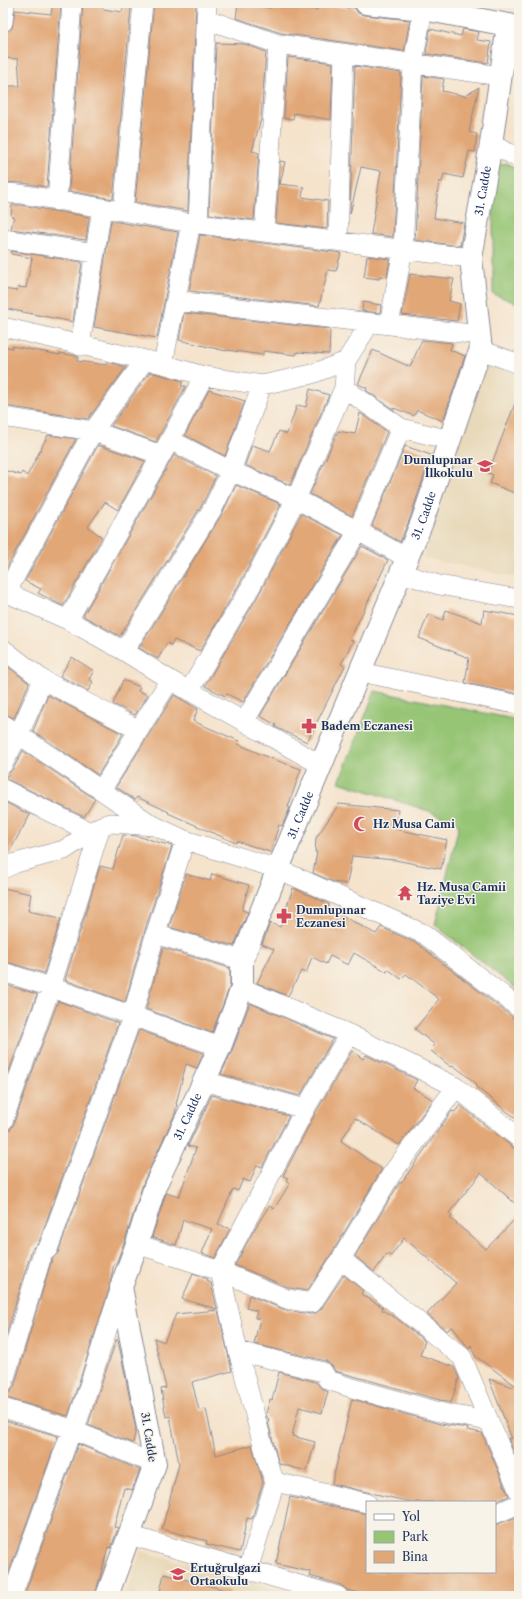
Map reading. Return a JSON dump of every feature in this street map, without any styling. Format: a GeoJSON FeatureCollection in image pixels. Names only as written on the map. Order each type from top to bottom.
{"type":"FeatureCollection","features":[{"type":"Feature","properties":{"kind":"street"},"geometry":{"type":"LineString","coordinates":[[3,22],[5,3]]}},
{"type":"Feature","properties":{"kind":"street"},"geometry":{"type":"LineString","coordinates":[[57,200],[72,3]]}},
{"type":"Feature","properties":{"kind":"street"},"geometry":{"type":"LineString","coordinates":[[123,212],[143,3]]}},
{"type":"Feature","properties":{"kind":"street"},"geometry":{"type":"LineString","coordinates":[[366,3],[423,9],[452,9],[514,26]]}},
{"type":"Feature","properties":{"kind":"street"},"geometry":{"type":"LineString","coordinates":[[389,325],[403,249],[413,63],[423,9]]}},
{"type":"Feature","properties":{"kind":"street"},"geometry":{"type":"LineString","coordinates":[[321,765],[189,691],[124,651],[68,620],[4,592],[93,431],[154,362],[176,301],[194,224],[206,11],[278,44],[500,76]]}},
{"type":"Feature","properties":{"kind":"street","name":"31. Cadde"},"geometry":{"type":"LineString","coordinates":[[107,1596],[155,1464],[121,1287],[137,1244],[155,1186],[220,1047],[242,988],[242,960],[278,869],[422,522],[477,359],[481,342],[472,258],[492,144],[500,76],[514,26]]}},
{"type":"Feature","properties":{"kind":"street"},"geometry":{"type":"LineString","coordinates":[[264,232],[278,44]]}},
{"type":"Feature","properties":{"kind":"street"},"geometry":{"type":"LineString","coordinates":[[338,241],[344,53]]}},
{"type":"Feature","properties":{"kind":"street"},"geometry":{"type":"LineString","coordinates":[[492,144],[519,158]]}},
{"type":"Feature","properties":{"kind":"street"},"geometry":{"type":"LineString","coordinates":[[3,193],[57,200],[194,224],[472,258]]}},
{"type":"Feature","properties":{"kind":"street"},"geometry":{"type":"LineString","coordinates":[[80,346],[102,208]]}},
{"type":"Feature","properties":{"kind":"street"},"geometry":{"type":"LineString","coordinates":[[3,239],[95,253]]}},
{"type":"Feature","properties":{"kind":"street"},"geometry":{"type":"LineString","coordinates":[[176,301],[389,325],[481,342],[519,364]]}},
{"type":"Feature","properties":{"kind":"street"},"geometry":{"type":"LineString","coordinates":[[189,691],[250,588],[296,499],[344,388],[346,361],[370,323]]}},
{"type":"Feature","properties":{"kind":"street"},"geometry":{"type":"LineString","coordinates":[[3,327],[154,362],[204,376],[262,385],[312,374],[346,361]]}},
{"type":"Feature","properties":{"kind":"street"},"geometry":{"type":"LineString","coordinates":[[68,620],[204,376]]}},
{"type":"Feature","properties":{"kind":"street"},"geometry":{"type":"LineString","coordinates":[[124,651],[213,508],[231,471],[262,385]]}},
{"type":"Feature","properties":{"kind":"street"},"geometry":{"type":"LineString","coordinates":[[344,388],[401,428],[450,440]]}},
{"type":"Feature","properties":{"kind":"street"},"geometry":{"type":"LineString","coordinates":[[3,417],[93,431],[165,448],[231,471],[296,499],[358,530],[404,565],[439,585],[519,599]]}},
{"type":"Feature","properties":{"kind":"street"},"geometry":{"type":"LineString","coordinates":[[244,722],[358,530],[401,428]]}},
{"type":"Feature","properties":{"kind":"street"},"geometry":{"type":"LineString","coordinates":[[3,649],[43,680],[139,730]]}},
{"type":"Feature","properties":{"kind":"street"},"geometry":{"type":"LineString","coordinates":[[360,672],[519,705]]}},
{"type":"Feature","properties":{"kind":"street"},"geometry":{"type":"LineString","coordinates":[[3,764],[20,734],[43,680]]}},
{"type":"Feature","properties":{"kind":"street"},"geometry":{"type":"LineString","coordinates":[[102,790],[170,680]]}},
{"type":"Feature","properties":{"kind":"street"},"geometry":{"type":"LineString","coordinates":[[3,724],[155,826],[185,840],[278,869],[424,934],[519,1008]]}},
{"type":"Feature","properties":{"kind":"street"},"geometry":{"type":"LineString","coordinates":[[3,789],[96,829]]}},
{"type":"Feature","properties":{"kind":"street"},"geometry":{"type":"LineString","coordinates":[[7,862],[64,850],[96,829],[111,823],[155,826]]}},
{"type":"Feature","properties":{"kind":"street"},"geometry":{"type":"LineString","coordinates":[[3,1121],[51,987],[96,829]]}},
{"type":"Feature","properties":{"kind":"street"},"geometry":{"type":"LineString","coordinates":[[3,1384],[43,1252],[48,1249],[132,1017],[155,934],[185,840]]}},
{"type":"Feature","properties":{"kind":"street"},"geometry":{"type":"LineString","coordinates":[[155,934],[242,960]]}},
{"type":"Feature","properties":{"kind":"street"},"geometry":{"type":"LineString","coordinates":[[3,972],[51,987],[220,1047]]}},
{"type":"Feature","properties":{"kind":"street"},"geometry":{"type":"LineString","coordinates":[[242,988],[349,1034],[456,1087],[519,1138]]}},
{"type":"Feature","properties":{"kind":"street"},"geometry":{"type":"LineString","coordinates":[[248,1570],[275,1482],[268,1464],[238,1351],[220,1271],[305,1109],[349,1034]]}},
{"type":"Feature","properties":{"kind":"street"},"geometry":{"type":"LineString","coordinates":[[204,1081],[305,1109]]}},
{"type":"Feature","properties":{"kind":"street"},"geometry":{"type":"LineString","coordinates":[[137,1244],[220,1271],[286,1299],[312,1303],[341,1260],[391,1175],[456,1087]]}},
{"type":"Feature","properties":{"kind":"street"},"geometry":{"type":"LineString","coordinates":[[341,1260],[462,1358],[519,1492]]}},
{"type":"Feature","properties":{"kind":"street"},"geometry":{"type":"LineString","coordinates":[[12,1596],[72,1429],[77,1423],[121,1287]]}},
{"type":"Feature","properties":{"kind":"street"},"geometry":{"type":"LineString","coordinates":[[238,1351],[323,1372],[328,1380],[349,1388],[443,1413],[489,1421]]}},
{"type":"Feature","properties":{"kind":"street"},"geometry":{"type":"LineString","coordinates":[[3,1408],[72,1429],[155,1464]]}},
{"type":"Feature","properties":{"kind":"street"},"geometry":{"type":"LineString","coordinates":[[275,1482],[366,1503]]}},
{"type":"Feature","properties":{"kind":"street"},"geometry":{"type":"LineString","coordinates":[[496,1514],[519,1504]]}},
{"type":"Feature","properties":{"kind":"street"},"geometry":{"type":"LineString","coordinates":[[129,1535],[338,1596]]}},
{"type":"Feature","properties":{"kind":"shaded area","name":"Dumlupınar İlkokulu"},"geometry":{"type":"Polygon","coordinates":[[[485,360],[519,374],[519,578],[423,558],[485,360]]]}},
{"type":"Feature","properties":{"kind":"shaded area","name":"Ertuğrulgazi Ortaokulu"},"geometry":{"type":"Polygon","coordinates":[[[141,1551],[303,1596],[126,1596],[141,1551]]]}},
{"type":"Feature","properties":{"kind":"green space"},"geometry":{"type":"Polygon","coordinates":[[[506,163],[519,170],[519,304],[493,294],[493,167],[506,163]]]}},
{"type":"Feature","properties":{"kind":"green space"},"geometry":{"type":"Polygon","coordinates":[[[375,691],[519,720],[519,991],[435,925],[459,825],[429,811],[339,782],[375,691]]]}},
{"type":"Feature","properties":{"kind":"building"},"geometry":{"type":"Polygon","coordinates":[[[53,3],[61,3],[47,187],[23,183],[3,182],[3,86],[20,86],[18,59],[4,58],[6,32],[12,28],[15,10],[51,14],[53,3]]]}},
{"type":"Feature","properties":{"kind":"building"},"geometry":{"type":"Polygon","coordinates":[[[83,3],[96,3],[103,9],[122,12],[123,8],[131,8],[113,199],[69,191],[83,3]]]}},
{"type":"Feature","properties":{"kind":"building"},"geometry":{"type":"Polygon","coordinates":[[[154,3],[196,3],[188,211],[135,202],[154,3]]]}},
{"type":"Feature","properties":{"kind":"building"},"geometry":{"type":"Polygon","coordinates":[[[238,3],[271,8],[272,5],[298,10],[299,8],[317,10],[318,4],[349,7],[355,8],[358,13],[365,15],[410,20],[404,51],[281,33],[236,18],[238,3]]]}},
{"type":"Feature","properties":{"kind":"building"},"geometry":{"type":"Polygon","coordinates":[[[430,29],[461,36],[463,29],[479,32],[477,40],[491,42],[488,63],[426,54],[430,29]]]}},
{"type":"Feature","properties":{"kind":"building"},"geometry":{"type":"Polygon","coordinates":[[[216,43],[245,44],[266,52],[261,119],[252,151],[259,153],[254,220],[209,214],[216,43]]]}},
{"type":"Feature","properties":{"kind":"building"},"geometry":{"type":"Polygon","coordinates":[[[288,57],[333,63],[331,120],[294,113],[293,119],[284,118],[288,57]]]}},
{"type":"Feature","properties":{"kind":"building"},"geometry":{"type":"Polygon","coordinates":[[[355,66],[401,73],[393,237],[371,234],[381,171],[361,167],[350,214],[355,66]]]}},
{"type":"Feature","properties":{"kind":"building"},"geometry":{"type":"Polygon","coordinates":[[[423,76],[444,79],[442,91],[465,96],[479,87],[469,132],[477,134],[475,152],[469,151],[463,178],[444,174],[442,182],[439,182],[434,218],[464,223],[460,246],[415,240],[423,76]]]}},
{"type":"Feature","properties":{"kind":"building"},"geometry":{"type":"Polygon","coordinates":[[[280,161],[285,162],[280,184],[304,187],[302,197],[328,201],[327,229],[276,223],[280,161]]]}},
{"type":"Feature","properties":{"kind":"building"},"geometry":{"type":"Polygon","coordinates":[[[12,205],[20,205],[89,217],[86,240],[11,229],[14,217],[11,216],[12,205]]]}},
{"type":"Feature","properties":{"kind":"building"},"geometry":{"type":"Polygon","coordinates":[[[111,221],[178,232],[157,338],[94,327],[111,221]]]}},
{"type":"Feature","properties":{"kind":"building"},"geometry":{"type":"Polygon","coordinates":[[[200,235],[341,253],[336,271],[328,270],[319,306],[189,291],[200,235]]]}},
{"type":"Feature","properties":{"kind":"building"},"geometry":{"type":"Polygon","coordinates":[[[12,251],[82,262],[73,322],[3,308],[3,289],[17,291],[18,287],[26,288],[32,258],[11,254],[12,251]]]}},
{"type":"Feature","properties":{"kind":"building"},"geometry":{"type":"Polygon","coordinates":[[[367,256],[390,259],[387,277],[380,276],[379,279],[364,277],[367,256]]]}},
{"type":"Feature","properties":{"kind":"building"},"geometry":{"type":"Polygon","coordinates":[[[410,274],[454,279],[449,301],[460,304],[457,321],[402,315],[410,274]]]}},
{"type":"Feature","properties":{"kind":"building"},"geometry":{"type":"Polygon","coordinates":[[[363,302],[381,305],[380,313],[362,311],[363,302]]]}},
{"type":"Feature","properties":{"kind":"building"},"geometry":{"type":"Polygon","coordinates":[[[184,313],[329,329],[329,354],[297,352],[296,355],[263,351],[263,355],[226,351],[179,340],[184,313]]]}},
{"type":"Feature","properties":{"kind":"building"},"geometry":{"type":"Polygon","coordinates":[[[422,340],[452,343],[450,350],[465,356],[443,421],[417,410],[414,416],[394,408],[394,410],[366,390],[367,388],[358,384],[373,350],[410,367],[422,340]]]}},
{"type":"Feature","properties":{"kind":"building"},"geometry":{"type":"Polygon","coordinates":[[[3,346],[12,348],[12,346],[60,355],[60,353],[76,356],[78,357],[77,361],[106,365],[107,362],[126,367],[88,419],[3,406],[3,346]]]}},
{"type":"Feature","properties":{"kind":"building"},"geometry":{"type":"Polygon","coordinates":[[[150,372],[183,381],[181,386],[186,386],[156,442],[111,426],[150,372]]]}},
{"type":"Feature","properties":{"kind":"building"},"geometry":{"type":"Polygon","coordinates":[[[310,389],[329,395],[290,485],[245,465],[252,445],[270,451],[279,431],[287,434],[297,405],[306,407],[310,389]]]}},
{"type":"Feature","properties":{"kind":"building"},"geometry":{"type":"Polygon","coordinates":[[[209,390],[245,401],[225,456],[185,435],[209,390]]]}},
{"type":"Feature","properties":{"kind":"building"},"geometry":{"type":"Polygon","coordinates":[[[518,396],[519,495],[490,483],[493,475],[488,473],[518,396]]]}},
{"type":"Feature","properties":{"kind":"building"},"geometry":{"type":"Polygon","coordinates":[[[360,413],[387,432],[352,516],[310,494],[338,431],[355,434],[360,413]]]}},
{"type":"Feature","properties":{"kind":"building"},"geometry":{"type":"Polygon","coordinates":[[[48,435],[76,439],[5,571],[3,569],[3,470],[21,475],[22,472],[27,476],[48,435]]]}},
{"type":"Feature","properties":{"kind":"building"},"geometry":{"type":"Polygon","coordinates":[[[98,445],[145,461],[118,510],[105,502],[88,527],[102,537],[63,606],[38,593],[41,589],[25,581],[98,445]]]}},
{"type":"Feature","properties":{"kind":"building"},"geometry":{"type":"Polygon","coordinates":[[[405,446],[431,455],[410,518],[400,542],[372,526],[405,446]]]}},
{"type":"Feature","properties":{"kind":"building"},"geometry":{"type":"Polygon","coordinates":[[[174,455],[216,476],[203,503],[120,636],[83,616],[174,455]]]}},
{"type":"Feature","properties":{"kind":"building"},"geometry":{"type":"Polygon","coordinates":[[[236,485],[281,504],[240,583],[200,651],[174,640],[171,645],[167,643],[158,659],[139,648],[222,514],[236,485]]]}},
{"type":"Feature","properties":{"kind":"building"},"geometry":{"type":"Polygon","coordinates":[[[301,514],[343,535],[243,702],[227,694],[225,696],[205,686],[259,594],[301,514]]]}},
{"type":"Feature","properties":{"kind":"building"},"geometry":{"type":"Polygon","coordinates":[[[362,546],[388,560],[350,639],[353,641],[341,664],[345,666],[307,742],[275,727],[276,725],[260,716],[362,546]]]}},
{"type":"Feature","properties":{"kind":"building"},"geometry":{"type":"Polygon","coordinates":[[[446,610],[482,623],[484,610],[519,616],[519,694],[465,683],[469,658],[419,638],[428,614],[443,620],[446,610]]]}},
{"type":"Feature","properties":{"kind":"building"},"geometry":{"type":"Polygon","coordinates":[[[72,657],[94,671],[89,679],[93,682],[88,691],[60,676],[72,657]]]}},
{"type":"Feature","properties":{"kind":"building"},"geometry":{"type":"Polygon","coordinates":[[[3,663],[29,683],[14,718],[3,713],[3,663]]]}},
{"type":"Feature","properties":{"kind":"building"},"geometry":{"type":"Polygon","coordinates":[[[123,680],[140,687],[138,691],[148,695],[135,715],[113,704],[123,680]]]}},
{"type":"Feature","properties":{"kind":"building"},"geometry":{"type":"Polygon","coordinates":[[[48,695],[123,734],[98,775],[33,731],[48,695]]]}},
{"type":"Feature","properties":{"kind":"building"},"geometry":{"type":"Polygon","coordinates":[[[174,695],[198,709],[193,721],[239,741],[238,744],[267,757],[301,769],[288,807],[290,808],[282,826],[279,825],[270,852],[237,841],[236,843],[168,813],[169,812],[137,797],[135,800],[116,787],[174,695]]]}},
{"type":"Feature","properties":{"kind":"building"},"geometry":{"type":"Polygon","coordinates":[[[23,751],[95,799],[84,817],[5,778],[13,769],[23,751]]]}},
{"type":"Feature","properties":{"kind":"building"},"geometry":{"type":"Polygon","coordinates":[[[3,801],[30,815],[8,854],[3,857],[3,801]]]}},
{"type":"Feature","properties":{"kind":"building"},"geometry":{"type":"Polygon","coordinates":[[[339,804],[398,810],[395,829],[447,840],[441,869],[395,860],[352,856],[347,884],[334,882],[313,873],[317,852],[315,852],[316,838],[339,804]]]}},
{"type":"Feature","properties":{"kind":"building"},"geometry":{"type":"Polygon","coordinates":[[[123,835],[137,836],[172,846],[145,930],[125,1002],[65,980],[100,866],[113,869],[123,835]]]}},
{"type":"Feature","properties":{"kind":"building"},"geometry":{"type":"Polygon","coordinates":[[[186,874],[210,881],[212,874],[249,885],[242,910],[248,912],[234,946],[169,927],[186,874]]]}},
{"type":"Feature","properties":{"kind":"building"},"geometry":{"type":"Polygon","coordinates":[[[3,888],[31,894],[28,911],[61,918],[44,973],[3,961],[3,888]]]}},
{"type":"Feature","properties":{"kind":"building"},"geometry":{"type":"Polygon","coordinates":[[[293,888],[329,904],[328,908],[376,934],[381,927],[418,944],[512,1017],[519,1020],[519,1121],[475,1086],[477,1084],[453,1065],[451,1067],[430,1050],[435,1045],[415,1029],[439,999],[406,974],[401,979],[388,969],[387,972],[354,953],[348,965],[330,956],[326,964],[312,957],[306,973],[301,971],[288,996],[257,983],[274,949],[262,944],[270,923],[280,927],[293,888]]]}},
{"type":"Feature","properties":{"kind":"building"},"geometry":{"type":"Polygon","coordinates":[[[163,948],[230,968],[230,986],[212,1033],[146,1009],[163,948]]]}},
{"type":"Feature","properties":{"kind":"building"},"geometry":{"type":"Polygon","coordinates":[[[3,984],[37,994],[3,1088],[3,984]]]}},
{"type":"Feature","properties":{"kind":"building"},"geometry":{"type":"Polygon","coordinates":[[[58,1001],[118,1023],[39,1242],[32,1249],[3,1346],[3,1132],[10,1130],[13,1125],[58,1001]]]}},
{"type":"Feature","properties":{"kind":"building"},"geometry":{"type":"Polygon","coordinates":[[[250,1003],[333,1039],[300,1096],[221,1074],[232,1051],[250,1003]]]}},
{"type":"Feature","properties":{"kind":"building"},"geometry":{"type":"Polygon","coordinates":[[[139,1030],[203,1053],[197,1068],[186,1064],[175,1114],[144,1181],[125,1240],[116,1264],[114,1263],[109,1290],[68,1416],[3,1397],[3,1395],[10,1392],[14,1387],[52,1259],[58,1253],[139,1030]]]}},
{"type":"Feature","properties":{"kind":"building"},"geometry":{"type":"Polygon","coordinates":[[[352,1051],[363,1059],[366,1055],[417,1080],[413,1088],[433,1100],[399,1145],[355,1118],[341,1141],[382,1169],[332,1253],[307,1291],[290,1288],[235,1265],[269,1206],[274,1209],[290,1183],[286,1180],[288,1178],[283,1176],[315,1114],[352,1051]]]}},
{"type":"Feature","properties":{"kind":"building"},"geometry":{"type":"Polygon","coordinates":[[[212,1095],[289,1116],[262,1167],[257,1165],[250,1182],[243,1179],[238,1191],[233,1189],[218,1224],[230,1229],[215,1258],[202,1253],[212,1229],[183,1220],[176,1245],[152,1237],[166,1193],[179,1197],[196,1148],[188,1146],[212,1095]]]}},
{"type":"Feature","properties":{"kind":"building"},"geometry":{"type":"Polygon","coordinates":[[[460,1105],[512,1147],[519,1149],[519,1207],[481,1173],[449,1213],[452,1216],[450,1218],[486,1249],[519,1215],[519,1388],[475,1356],[471,1345],[469,1349],[452,1326],[447,1331],[427,1314],[456,1283],[404,1238],[391,1256],[387,1254],[374,1272],[355,1256],[400,1182],[401,1183],[452,1111],[455,1112],[460,1105]]]}},
{"type":"Feature","properties":{"kind":"building"},"geometry":{"type":"Polygon","coordinates":[[[193,1274],[208,1279],[207,1281],[211,1283],[217,1309],[182,1299],[193,1274]]]}},
{"type":"Feature","properties":{"kind":"building"},"geometry":{"type":"Polygon","coordinates":[[[344,1275],[363,1291],[361,1294],[383,1307],[382,1310],[396,1318],[425,1341],[420,1355],[454,1367],[459,1378],[451,1403],[335,1371],[326,1361],[254,1344],[260,1319],[255,1318],[257,1311],[246,1308],[249,1295],[285,1310],[310,1314],[316,1313],[321,1309],[344,1275]]]}},
{"type":"Feature","properties":{"kind":"building"},"geometry":{"type":"Polygon","coordinates":[[[218,1310],[232,1371],[192,1382],[199,1410],[206,1409],[216,1455],[252,1445],[263,1482],[252,1519],[247,1518],[240,1552],[206,1544],[207,1541],[162,1529],[179,1464],[170,1416],[166,1417],[161,1389],[166,1388],[154,1338],[164,1342],[176,1314],[218,1310]]]}},
{"type":"Feature","properties":{"kind":"building"},"geometry":{"type":"Polygon","coordinates":[[[116,1340],[118,1340],[136,1429],[133,1443],[88,1425],[116,1340]]]}},
{"type":"Feature","properties":{"kind":"building"},"geometry":{"type":"Polygon","coordinates":[[[279,1372],[316,1382],[328,1392],[322,1413],[299,1407],[292,1436],[315,1442],[307,1471],[280,1464],[278,1461],[268,1422],[269,1419],[267,1418],[266,1414],[270,1399],[272,1400],[279,1372]]]}},
{"type":"Feature","properties":{"kind":"building"},"geometry":{"type":"Polygon","coordinates":[[[489,1379],[519,1389],[519,1464],[508,1438],[512,1439],[489,1379]]]}},
{"type":"Feature","properties":{"kind":"building"},"geometry":{"type":"Polygon","coordinates":[[[352,1399],[440,1424],[468,1428],[467,1430],[482,1433],[509,1496],[496,1502],[407,1501],[332,1484],[352,1399]]]}},
{"type":"Feature","properties":{"kind":"building"},"geometry":{"type":"Polygon","coordinates":[[[3,1420],[58,1436],[3,1589],[3,1420]]]}},
{"type":"Feature","properties":{"kind":"building"},"geometry":{"type":"Polygon","coordinates":[[[78,1444],[140,1470],[132,1490],[124,1488],[114,1527],[118,1528],[111,1548],[108,1547],[95,1596],[24,1596],[78,1444]]]}},
{"type":"Feature","properties":{"kind":"building"},"geometry":{"type":"Polygon","coordinates":[[[290,1497],[366,1514],[366,1573],[496,1573],[496,1525],[519,1516],[519,1596],[372,1596],[347,1590],[341,1585],[310,1576],[311,1572],[276,1564],[290,1497]]]}},
{"type":"Feature","properties":{"kind":"building"},"geometry":{"type":"Polygon","coordinates":[[[164,1574],[230,1591],[229,1596],[159,1596],[164,1574]]]}},
{"type":"Feature","properties":{"kind":"place","name":"Dumlupınar İlkokulu"},"geometry":{"type":"Point","coordinates":[485,466]}},
{"type":"Feature","properties":{"kind":"place","name":"Badem Eczanesi"},"geometry":{"type":"Point","coordinates":[309,726]}},
{"type":"Feature","properties":{"kind":"place","name":"Hz Musa Cami"},"geometry":{"type":"Point","coordinates":[361,824]}},
{"type":"Feature","properties":{"kind":"place","name":"Hz. Musa Camii Taziye Evi"},"geometry":{"type":"Point","coordinates":[405,893]}},
{"type":"Feature","properties":{"kind":"place","name":"Dumlupınar Eczanesi"},"geometry":{"type":"Point","coordinates":[284,916]}},
{"type":"Feature","properties":{"kind":"place","name":"Ertuğrulgazi Ortaokulu"},"geometry":{"type":"Point","coordinates":[178,1574]}}]}
